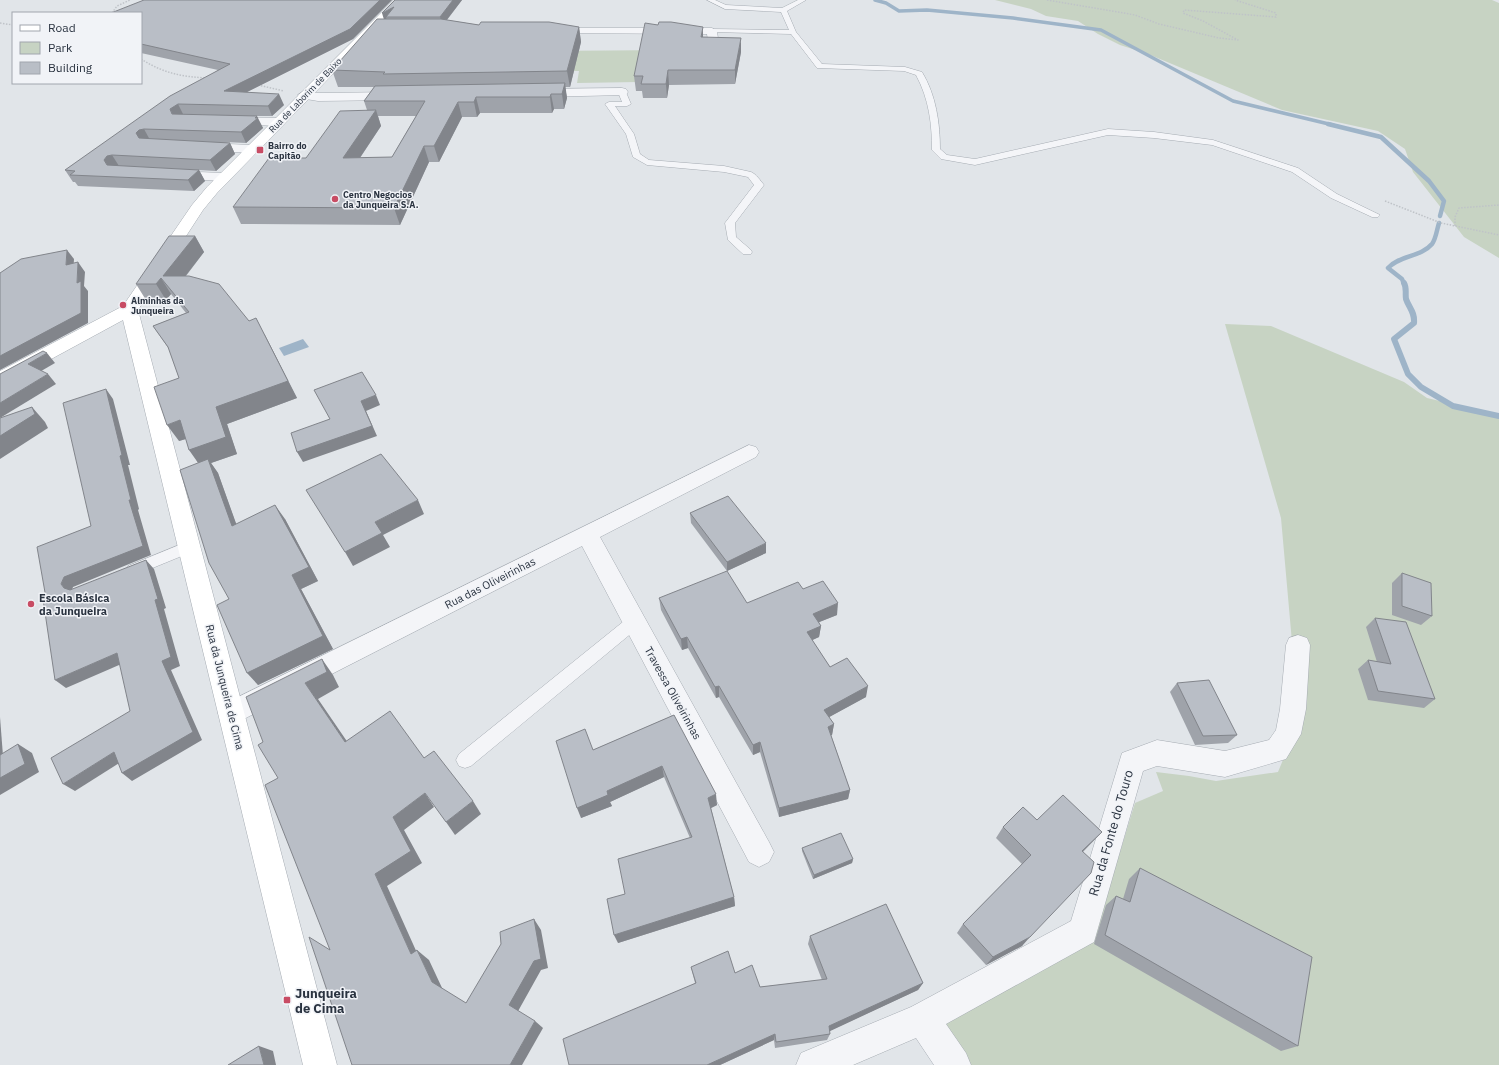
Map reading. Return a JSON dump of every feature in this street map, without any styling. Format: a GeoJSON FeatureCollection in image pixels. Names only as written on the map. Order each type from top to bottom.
{"type":"FeatureCollection","features":[{"type":"Feature","properties":{"kind":"main road","name":"Rua de Laborim de Baixo"},"geometry":{"type":"LineString","coordinates":[[129,310],[197,208],[224,177],[400,0]]}},
{"type":"Feature","properties":{"kind":"main road"},"geometry":{"type":"LineString","coordinates":[[0,380],[129,310]]}},
{"type":"Feature","properties":{"kind":"main road","name":"Rua da Junqueira de Cima"},"geometry":{"type":"LineString","coordinates":[[129,310],[320,1065]]}},
{"type":"Feature","properties":{"kind":"street"},"geometry":{"type":"LineString","coordinates":[[367,32],[383,31]]}},
{"type":"Feature","properties":{"kind":"street"},"geometry":{"type":"LineString","coordinates":[[540,31],[712,31],[713,46]]}},
{"type":"Feature","properties":{"kind":"street"},"geometry":{"type":"LineString","coordinates":[[527,98],[573,101],[583,92],[622,92]]}},
{"type":"Feature","properties":{"kind":"street"},"geometry":{"type":"LineString","coordinates":[[294,106],[409,100],[318,97],[304,95]]}},
{"type":"Feature","properties":{"kind":"street"},"geometry":{"type":"LineString","coordinates":[[215,121],[279,122]]}},
{"type":"Feature","properties":{"kind":"street"},"geometry":{"type":"LineString","coordinates":[[190,146],[252,149]]}},
{"type":"Feature","properties":{"kind":"street"},"geometry":{"type":"LineString","coordinates":[[156,174],[224,177]]}},
{"type":"Feature","properties":{"kind":"street","name":"Rua das Oliveirinhas"},"geometry":{"type":"LineString","coordinates":[[231,713],[749,452]]}},
{"type":"Feature","properties":{"kind":"street","name":"Travessa Oliveirinhas"},"geometry":{"type":"LineString","coordinates":[[587,534],[759,852]]}},
{"type":"Feature","properties":{"kind":"street","name":"Rua da Fonte do Touro"},"geometry":{"type":"LineString","coordinates":[[924,1019],[1083,931],[1132,762],[1157,753],[1225,764],[1277,750],[1288,734],[1293,710],[1298,645]]}},
{"type":"Feature","properties":{"kind":"street"},"geometry":{"type":"LineString","coordinates":[[813,1065],[924,1019],[954,1065]]}},
{"type":"Feature","properties":{"kind":"lane"},"geometry":{"type":"LineString","coordinates":[[710,0],[725,7],[783,10],[803,0]]}},
{"type":"Feature","properties":{"kind":"lane"},"geometry":{"type":"LineString","coordinates":[[783,10],[793,32],[820,66],[905,69],[919,74],[925,85],[936,124],[936,150],[944,157],[975,162],[1108,132],[1154,135],[1213,143],[1295,170],[1334,196],[1375,215]]}},
{"type":"Feature","properties":{"kind":"lane"},"geometry":{"type":"LineString","coordinates":[[712,31],[793,32]]}},
{"type":"Feature","properties":{"kind":"lane"},"geometry":{"type":"LineString","coordinates":[[622,92],[626,104],[609,104],[635,143],[636,155],[647,162],[724,169],[750,175],[760,185],[730,222],[732,238],[747,252]]}},
{"type":"Feature","properties":{"kind":"lane"},"geometry":{"type":"LineString","coordinates":[[121,575],[189,547]]}},
{"type":"Feature","properties":{"kind":"lane"},"geometry":{"type":"LineString","coordinates":[[464,760],[634,622]]}},
{"type":"Feature","properties":{"kind":"path"},"geometry":{"type":"LineString","coordinates":[[113,12],[117,6],[130,0]]}},
{"type":"Feature","properties":{"kind":"path"},"geometry":{"type":"LineString","coordinates":[[1047,0],[1135,15],[1159,24],[1218,38],[1238,40],[1203,21],[1183,13],[1184,10],[1276,17],[1276,13],[1235,0]]}},
{"type":"Feature","properties":{"kind":"path"},"geometry":{"type":"LineString","coordinates":[[0,22],[12,25]]}},
{"type":"Feature","properties":{"kind":"path"},"geometry":{"type":"LineString","coordinates":[[142,60],[158,71],[175,77],[214,78]]}},
{"type":"Feature","properties":{"kind":"path"},"geometry":{"type":"LineString","coordinates":[[253,84],[304,95]]}},
{"type":"Feature","properties":{"kind":"path"},"geometry":{"type":"LineString","coordinates":[[1383,201],[1423,217],[1455,226],[1499,235]]}},
{"type":"Feature","properties":{"kind":"path"},"geometry":{"type":"LineString","coordinates":[[1455,226],[1455,217],[1459,208],[1499,205]]}},
{"type":"Feature","properties":{"kind":"green space"},"geometry":{"type":"Polygon","coordinates":[[[995,0],[1492,0],[1499,3],[1499,258],[1464,237],[1413,172],[1405,149],[1378,131],[1282,110],[1148,54],[1120,45],[1098,34],[1078,21],[1046,16],[1031,9],[995,0]]]}},
{"type":"Feature","properties":{"kind":"green space"},"geometry":{"type":"Polygon","coordinates":[[[674,50],[638,82],[577,83],[579,71],[341,73],[404,52],[674,50]]]}},
{"type":"Feature","properties":{"kind":"green space"},"geometry":{"type":"Polygon","coordinates":[[[1225,324],[1271,326],[1404,382],[1427,398],[1499,415],[1499,1065],[969,1065],[940,1022],[1104,904],[1135,803],[1163,791],[1156,772],[1216,781],[1278,772],[1299,721],[1281,518],[1225,324]]]}},
{"type":"Feature","properties":{"kind":"water"},"geometry":{"type":"Polygon","coordinates":[[[303,339],[309,347],[284,356],[279,348],[303,339]]]}},
{"type":"Feature","properties":{"kind":"building"},"geometry":{"type":"Polygon","coordinates":[[[144,0],[380,0],[350,29],[224,91],[279,94],[268,106],[178,104],[170,109],[172,114],[257,116],[255,118],[258,118],[241,132],[144,129],[139,130],[136,133],[139,138],[230,143],[210,160],[112,155],[107,156],[104,160],[107,165],[199,170],[188,180],[70,175],[75,171],[65,170],[170,96],[230,64],[142,44],[142,12],[114,12],[144,0]]]}},
{"type":"Feature","properties":{"kind":"building"},"geometry":{"type":"Polygon","coordinates":[[[395,0],[453,0],[440,17],[386,17],[394,7],[382,13],[395,0]]]}},
{"type":"Feature","properties":{"kind":"building"},"geometry":{"type":"Polygon","coordinates":[[[377,19],[441,19],[479,25],[481,22],[549,22],[579,27],[567,71],[383,74],[385,72],[332,70],[377,19]]]}},
{"type":"Feature","properties":{"kind":"building"},"geometry":{"type":"Polygon","coordinates":[[[659,22],[671,22],[703,27],[701,37],[741,38],[735,70],[668,70],[666,84],[641,84],[643,76],[634,76],[645,23],[658,25],[659,22]]]}},
{"type":"Feature","properties":{"kind":"building"},"geometry":{"type":"Polygon","coordinates":[[[565,83],[562,94],[551,94],[550,97],[476,97],[474,102],[458,102],[434,146],[424,146],[394,208],[233,207],[269,158],[306,158],[340,111],[376,110],[343,158],[392,157],[425,101],[364,101],[375,86],[565,83]]]}},
{"type":"Feature","properties":{"kind":"building"},"geometry":{"type":"Polygon","coordinates":[[[169,236],[195,236],[163,276],[189,276],[219,284],[249,321],[256,318],[288,381],[216,407],[226,437],[189,450],[180,420],[167,425],[154,387],[179,378],[168,347],[153,326],[189,312],[161,278],[156,284],[136,284],[169,236]]]}},
{"type":"Feature","properties":{"kind":"building"},"geometry":{"type":"Polygon","coordinates":[[[67,250],[66,265],[78,262],[77,283],[81,281],[81,313],[0,356],[0,273],[21,259],[67,250]]]}},
{"type":"Feature","properties":{"kind":"building"},"geometry":{"type":"Polygon","coordinates":[[[43,351],[47,353],[28,364],[48,374],[0,403],[0,374],[43,351]]]}},
{"type":"Feature","properties":{"kind":"building"},"geometry":{"type":"Polygon","coordinates":[[[362,372],[376,395],[361,401],[372,426],[297,452],[291,433],[330,419],[314,390],[362,372]]]}},
{"type":"Feature","properties":{"kind":"building"},"geometry":{"type":"Polygon","coordinates":[[[106,389],[122,455],[120,456],[131,500],[129,500],[143,546],[64,577],[61,584],[64,588],[70,590],[146,560],[158,599],[155,600],[171,657],[162,661],[193,732],[122,773],[114,752],[63,784],[51,758],[130,711],[117,653],[55,680],[43,599],[46,598],[37,547],[91,526],[63,403],[106,389]]]}},
{"type":"Feature","properties":{"kind":"building"},"geometry":{"type":"Polygon","coordinates":[[[32,407],[35,414],[0,436],[0,418],[32,407]]]}},
{"type":"Feature","properties":{"kind":"building"},"geometry":{"type":"Polygon","coordinates":[[[381,454],[418,500],[375,522],[382,533],[345,552],[306,490],[381,454]]]}},
{"type":"Feature","properties":{"kind":"building"},"geometry":{"type":"Polygon","coordinates":[[[208,459],[232,526],[275,505],[309,567],[292,575],[323,636],[247,673],[217,605],[229,599],[209,563],[180,470],[208,459]]]}},
{"type":"Feature","properties":{"kind":"building"},"geometry":{"type":"Polygon","coordinates":[[[728,496],[766,543],[727,562],[690,513],[728,496]]]}},
{"type":"Feature","properties":{"kind":"building"},"geometry":{"type":"Polygon","coordinates":[[[727,571],[747,603],[798,582],[803,589],[823,581],[838,603],[813,614],[821,626],[807,632],[830,667],[847,658],[868,686],[824,710],[834,724],[828,727],[850,790],[779,808],[760,742],[753,745],[719,686],[715,687],[687,637],[681,639],[659,598],[727,571]]]}},
{"type":"Feature","properties":{"kind":"building"},"geometry":{"type":"Polygon","coordinates":[[[1402,573],[1431,583],[1432,616],[1402,606],[1402,573]]]}},
{"type":"Feature","properties":{"kind":"building"},"geometry":{"type":"Polygon","coordinates":[[[1375,618],[1406,622],[1435,699],[1378,691],[1368,660],[1391,664],[1375,618]]]}},
{"type":"Feature","properties":{"kind":"building"},"geometry":{"type":"Polygon","coordinates":[[[322,659],[327,672],[305,683],[345,742],[390,711],[424,758],[434,751],[473,801],[446,822],[425,793],[393,817],[411,851],[375,874],[411,954],[417,950],[432,982],[466,1003],[501,944],[500,932],[534,919],[541,959],[534,961],[509,1005],[535,1021],[510,1065],[352,1065],[309,937],[330,950],[265,785],[278,778],[258,745],[263,742],[246,697],[322,659]]]}},
{"type":"Feature","properties":{"kind":"building"},"geometry":{"type":"Polygon","coordinates":[[[1209,680],[1237,735],[1203,736],[1177,683],[1209,680]]]}},
{"type":"Feature","properties":{"kind":"building"},"geometry":{"type":"Polygon","coordinates":[[[674,715],[716,794],[708,798],[734,897],[614,935],[607,899],[625,894],[618,859],[692,837],[662,766],[607,791],[608,795],[577,808],[556,741],[585,729],[593,750],[674,715]]]}},
{"type":"Feature","properties":{"kind":"building"},"geometry":{"type":"Polygon","coordinates":[[[18,744],[25,764],[0,778],[0,755],[18,744]]]}},
{"type":"Feature","properties":{"kind":"building"},"geometry":{"type":"Polygon","coordinates":[[[1063,795],[1102,832],[1082,851],[1094,862],[1091,873],[1030,937],[993,957],[963,924],[1031,855],[1003,827],[1023,807],[1037,820],[1063,795]]]}},
{"type":"Feature","properties":{"kind":"building"},"geometry":{"type":"Polygon","coordinates":[[[841,833],[853,859],[814,875],[802,848],[841,833]]]}},
{"type":"Feature","properties":{"kind":"building"},"geometry":{"type":"Polygon","coordinates":[[[1140,868],[1312,957],[1298,1046],[1105,935],[1116,896],[1130,902],[1140,868]]]}},
{"type":"Feature","properties":{"kind":"building"},"geometry":{"type":"Polygon","coordinates":[[[886,904],[923,983],[829,1026],[830,1034],[776,1042],[775,1034],[707,1065],[569,1065],[563,1039],[696,983],[691,967],[728,951],[735,973],[752,965],[760,987],[827,979],[810,936],[886,904]]]}},
{"type":"Feature","properties":{"kind":"building"},"geometry":{"type":"Polygon","coordinates":[[[259,1046],[264,1065],[228,1065],[259,1046]]]}},
{"type":"Feature","properties":{"kind":"waterway"},"geometry":{"type":"LineString","coordinates":[[875,0],[886,3],[899,11],[927,10],[1013,18],[1101,30],[1233,101],[1333,125]]}},
{"type":"Feature","properties":{"kind":"waterway"},"geometry":{"type":"LineString","coordinates":[[1328,124],[1381,137],[1429,181],[1444,201],[1440,216]]}},
{"type":"Feature","properties":{"kind":"waterway"},"geometry":{"type":"LineString","coordinates":[[1404,284],[1402,279],[1388,268],[1398,261],[1416,254],[1432,244],[1439,223]]}},
{"type":"Feature","properties":{"kind":"waterway"},"geometry":{"type":"LineString","coordinates":[[1404,283],[1406,289],[1406,299],[1413,313],[1414,323],[1394,339],[1408,374],[1421,387],[1453,406],[1499,416]]}},
{"type":"Feature","properties":{"kind":"place","name":"Bairro do Capitão"},"geometry":{"type":"Point","coordinates":[260,150]}},
{"type":"Feature","properties":{"kind":"place","name":"Centro Negocios da Junqueira S.A."},"geometry":{"type":"Point","coordinates":[335,199]}},
{"type":"Feature","properties":{"kind":"place","name":"Alminhas da Junqueira"},"geometry":{"type":"Point","coordinates":[123,305]}},
{"type":"Feature","properties":{"kind":"place","name":"Escola Básica da Junqueira"},"geometry":{"type":"Point","coordinates":[31,604]}},
{"type":"Feature","properties":{"kind":"place","name":"Junqueira de Cima"},"geometry":{"type":"Point","coordinates":[287,1000]}}]}
